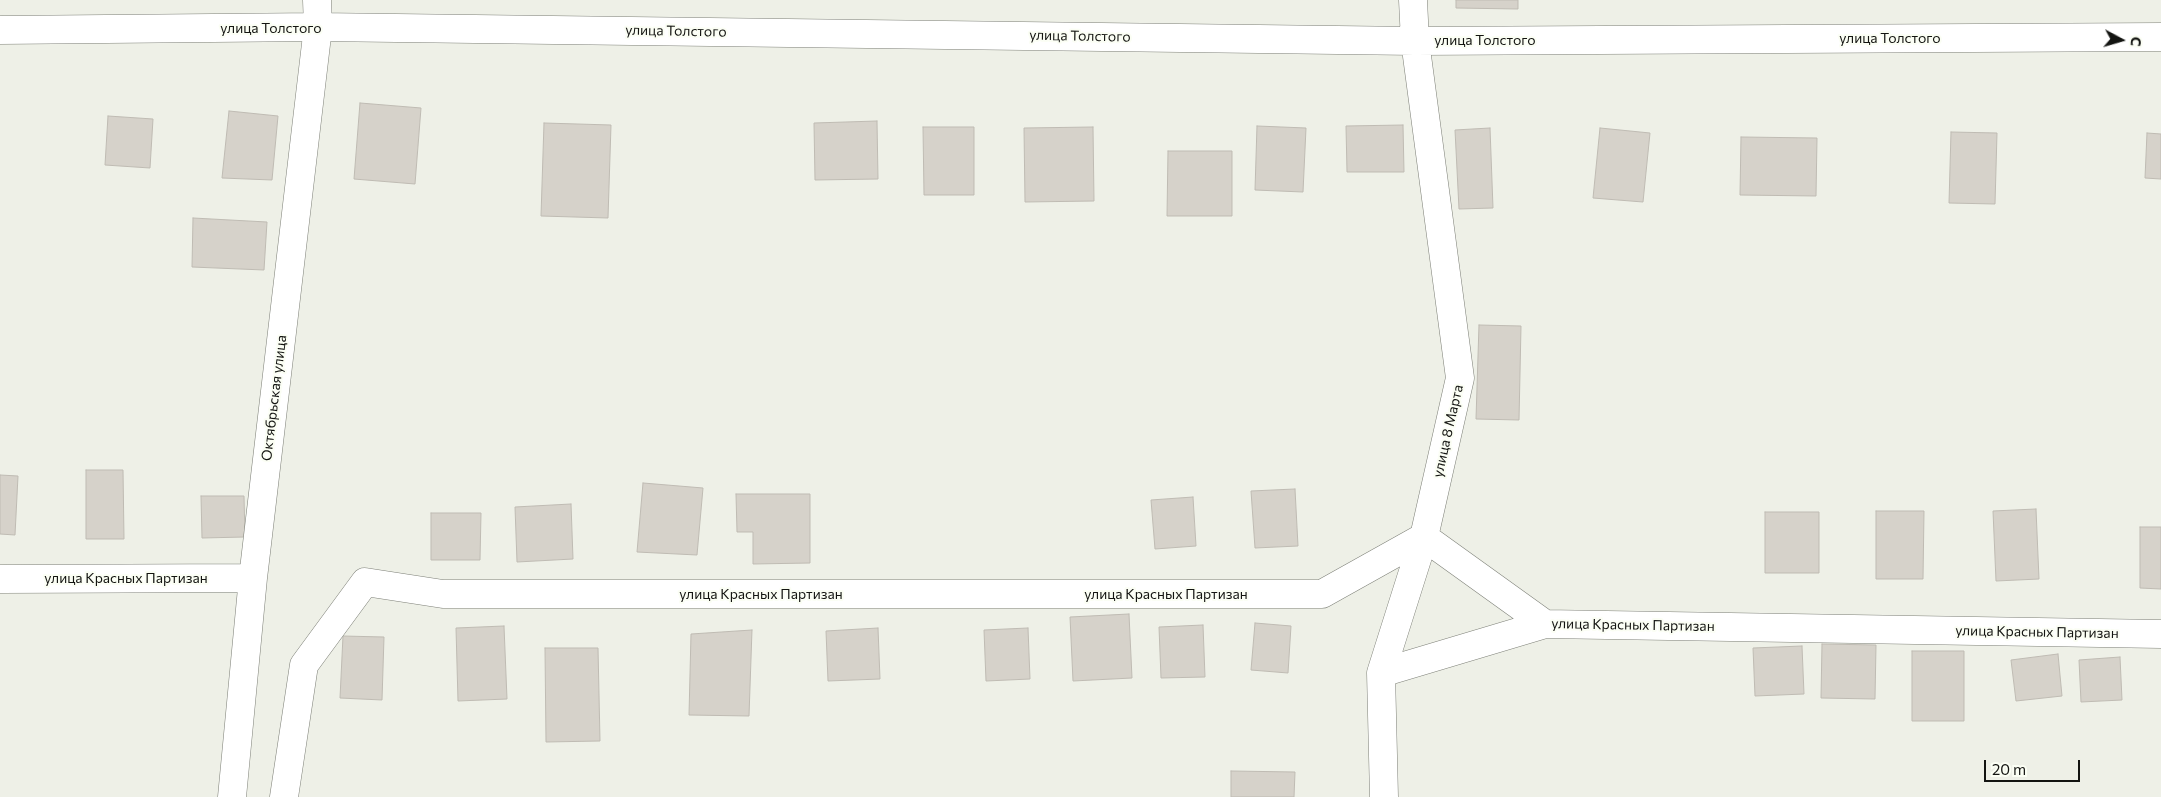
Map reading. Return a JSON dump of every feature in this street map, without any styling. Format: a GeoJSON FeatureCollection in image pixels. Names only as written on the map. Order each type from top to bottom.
{"type":"FeatureCollection","features":[{"type":"Feature","properties":{"kind":"street","name":"Октябрьская улица"},"geometry":{"type":"LineString","coordinates":[[232,797],[253,578],[318,27],[317,0]]}},
{"type":"Feature","properties":{"kind":"street","name":"улица 8 Марта"},"geometry":{"type":"LineString","coordinates":[[1384,797],[1381,672],[1424,537],[1460,378],[1415,40],[1413,0]]}},
{"type":"Feature","properties":{"kind":"street","name":"улица Толстого"},"geometry":{"type":"LineString","coordinates":[[0,30],[318,27],[1415,40],[2161,37]]}},
{"type":"Feature","properties":{"kind":"street","name":"улица Красных Партизан"},"geometry":{"type":"LineString","coordinates":[[284,797],[304,665],[365,582],[443,594],[1322,594],[1424,537],[1545,624],[2161,634]]}},
{"type":"Feature","properties":{"kind":"street","name":"улица Красных Партизан"},"geometry":{"type":"LineString","coordinates":[[0,579],[253,578]]}},
{"type":"Feature","properties":{"kind":"street"},"geometry":{"type":"LineString","coordinates":[[1381,672],[1545,624]]}},
{"type":"Feature","properties":{"kind":"building"},"geometry":{"type":"Polygon","coordinates":[[[1456,0],[1518,0],[1518,9],[1456,8],[1456,0]]]}},
{"type":"Feature","properties":{"kind":"building"},"geometry":{"type":"Polygon","coordinates":[[[360,103],[421,108],[415,184],[354,179],[360,103]]]}},
{"type":"Feature","properties":{"kind":"building"},"geometry":{"type":"Polygon","coordinates":[[[229,111],[278,116],[272,180],[222,178],[229,111]]]}},
{"type":"Feature","properties":{"kind":"building"},"geometry":{"type":"Polygon","coordinates":[[[108,116],[153,119],[150,168],[105,165],[108,116]]]}},
{"type":"Feature","properties":{"kind":"building"},"geometry":{"type":"Polygon","coordinates":[[[877,121],[878,179],[815,180],[814,123],[877,121]]]}},
{"type":"Feature","properties":{"kind":"building"},"geometry":{"type":"Polygon","coordinates":[[[544,123],[611,125],[608,218],[541,216],[544,123]]]}},
{"type":"Feature","properties":{"kind":"building"},"geometry":{"type":"Polygon","coordinates":[[[1403,125],[1404,172],[1347,172],[1346,126],[1403,125]]]}},
{"type":"Feature","properties":{"kind":"building"},"geometry":{"type":"Polygon","coordinates":[[[1257,126],[1306,128],[1303,192],[1255,190],[1257,126]]]}},
{"type":"Feature","properties":{"kind":"building"},"geometry":{"type":"Polygon","coordinates":[[[923,127],[974,127],[974,195],[924,195],[923,127]]]}},
{"type":"Feature","properties":{"kind":"building"},"geometry":{"type":"Polygon","coordinates":[[[1093,127],[1094,201],[1025,202],[1024,128],[1093,127]]]}},
{"type":"Feature","properties":{"kind":"building"},"geometry":{"type":"Polygon","coordinates":[[[1490,128],[1493,208],[1459,209],[1455,130],[1490,128]]]}},
{"type":"Feature","properties":{"kind":"building"},"geometry":{"type":"Polygon","coordinates":[[[1600,128],[1650,133],[1643,202],[1593,198],[1600,128]]]}},
{"type":"Feature","properties":{"kind":"building"},"geometry":{"type":"Polygon","coordinates":[[[1951,132],[1997,133],[1995,204],[1949,203],[1951,132]]]}},
{"type":"Feature","properties":{"kind":"building"},"geometry":{"type":"Polygon","coordinates":[[[2147,133],[2161,134],[2161,179],[2145,178],[2147,133]]]}},
{"type":"Feature","properties":{"kind":"building"},"geometry":{"type":"Polygon","coordinates":[[[1741,137],[1817,138],[1816,196],[1740,195],[1741,137]]]}},
{"type":"Feature","properties":{"kind":"building"},"geometry":{"type":"Polygon","coordinates":[[[1168,151],[1232,151],[1232,216],[1167,216],[1168,151]]]}},
{"type":"Feature","properties":{"kind":"building"},"geometry":{"type":"Polygon","coordinates":[[[193,218],[267,222],[264,270],[192,267],[193,218]]]}},
{"type":"Feature","properties":{"kind":"building"},"geometry":{"type":"Polygon","coordinates":[[[1479,325],[1521,326],[1519,420],[1476,419],[1479,325]]]}},
{"type":"Feature","properties":{"kind":"building"},"geometry":{"type":"Polygon","coordinates":[[[86,470],[123,470],[124,539],[86,539],[86,470]]]}},
{"type":"Feature","properties":{"kind":"building"},"geometry":{"type":"Polygon","coordinates":[[[0,475],[18,476],[15,535],[0,534],[0,475]]]}},
{"type":"Feature","properties":{"kind":"building"},"geometry":{"type":"Polygon","coordinates":[[[643,483],[703,488],[697,555],[637,552],[643,483]]]}},
{"type":"Feature","properties":{"kind":"building"},"geometry":{"type":"Polygon","coordinates":[[[1295,489],[1298,546],[1255,548],[1251,491],[1295,489]]]}},
{"type":"Feature","properties":{"kind":"building"},"geometry":{"type":"Polygon","coordinates":[[[736,494],[810,494],[810,563],[753,564],[753,532],[737,532],[736,494]]]}},
{"type":"Feature","properties":{"kind":"building"},"geometry":{"type":"Polygon","coordinates":[[[201,496],[244,496],[245,537],[202,538],[201,496]]]}},
{"type":"Feature","properties":{"kind":"building"},"geometry":{"type":"Polygon","coordinates":[[[1193,497],[1196,546],[1155,549],[1151,500],[1193,497]]]}},
{"type":"Feature","properties":{"kind":"building"},"geometry":{"type":"Polygon","coordinates":[[[571,504],[573,559],[517,562],[515,507],[571,504]]]}},
{"type":"Feature","properties":{"kind":"building"},"geometry":{"type":"Polygon","coordinates":[[[2036,509],[2039,579],[1996,581],[1993,511],[2036,509]]]}},
{"type":"Feature","properties":{"kind":"building"},"geometry":{"type":"Polygon","coordinates":[[[1876,511],[1924,511],[1923,579],[1876,579],[1876,511]]]}},
{"type":"Feature","properties":{"kind":"building"},"geometry":{"type":"Polygon","coordinates":[[[1765,512],[1819,512],[1819,573],[1765,573],[1765,512]]]}},
{"type":"Feature","properties":{"kind":"building"},"geometry":{"type":"Polygon","coordinates":[[[431,513],[481,513],[480,560],[431,560],[431,513]]]}},
{"type":"Feature","properties":{"kind":"building"},"geometry":{"type":"Polygon","coordinates":[[[2140,527],[2161,527],[2161,589],[2140,588],[2140,527]]]}},
{"type":"Feature","properties":{"kind":"building"},"geometry":{"type":"Polygon","coordinates":[[[1129,614],[1132,678],[1073,681],[1070,617],[1129,614]]]}},
{"type":"Feature","properties":{"kind":"building"},"geometry":{"type":"Polygon","coordinates":[[[1255,623],[1291,626],[1288,673],[1251,670],[1255,623]]]}},
{"type":"Feature","properties":{"kind":"building"},"geometry":{"type":"Polygon","coordinates":[[[1203,625],[1205,677],[1161,678],[1159,627],[1203,625]]]}},
{"type":"Feature","properties":{"kind":"building"},"geometry":{"type":"Polygon","coordinates":[[[504,626],[507,699],[458,701],[456,628],[504,626]]]}},
{"type":"Feature","properties":{"kind":"building"},"geometry":{"type":"Polygon","coordinates":[[[878,628],[880,679],[828,681],[826,631],[878,628]]]}},
{"type":"Feature","properties":{"kind":"building"},"geometry":{"type":"Polygon","coordinates":[[[1028,628],[1030,679],[986,681],[984,630],[1028,628]]]}},
{"type":"Feature","properties":{"kind":"building"},"geometry":{"type":"Polygon","coordinates":[[[752,630],[749,716],[689,715],[691,634],[752,630]]]}},
{"type":"Feature","properties":{"kind":"building"},"geometry":{"type":"Polygon","coordinates":[[[343,636],[384,637],[382,700],[340,698],[343,636]]]}},
{"type":"Feature","properties":{"kind":"building"},"geometry":{"type":"Polygon","coordinates":[[[1822,644],[1876,645],[1875,699],[1821,698],[1822,644]]]}},
{"type":"Feature","properties":{"kind":"building"},"geometry":{"type":"Polygon","coordinates":[[[1802,646],[1804,694],[1755,696],[1753,648],[1802,646]]]}},
{"type":"Feature","properties":{"kind":"building"},"geometry":{"type":"Polygon","coordinates":[[[545,648],[598,648],[600,741],[546,742],[545,648]]]}},
{"type":"Feature","properties":{"kind":"building"},"geometry":{"type":"Polygon","coordinates":[[[1912,651],[1964,651],[1964,721],[1912,721],[1912,651]]]}},
{"type":"Feature","properties":{"kind":"building"},"geometry":{"type":"Polygon","coordinates":[[[2058,654],[2062,696],[2016,701],[2011,660],[2058,654]]]}},
{"type":"Feature","properties":{"kind":"building"},"geometry":{"type":"Polygon","coordinates":[[[2120,657],[2122,700],[2081,702],[2079,660],[2120,657]]]}},
{"type":"Feature","properties":{"kind":"building"},"geometry":{"type":"Polygon","coordinates":[[[1231,771],[1295,772],[1294,797],[1231,797],[1231,771]]]}}]}
